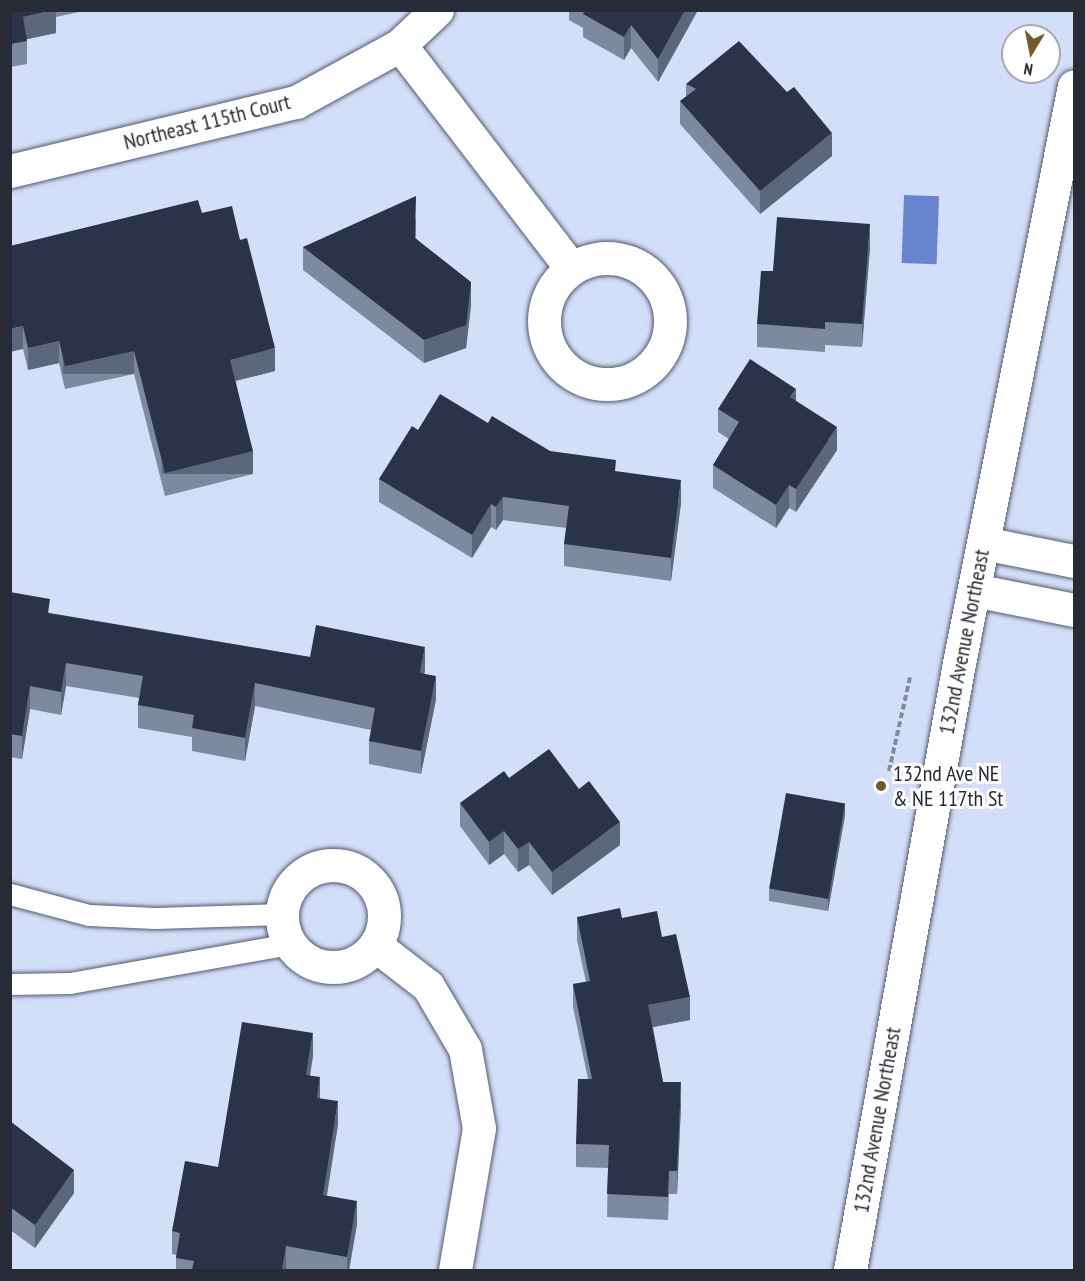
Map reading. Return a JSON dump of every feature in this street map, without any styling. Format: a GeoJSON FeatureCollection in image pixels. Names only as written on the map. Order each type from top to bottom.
{"type":"FeatureCollection","features":[{"type":"Feature","properties":{"kind":"street","name":"Northeast 115th Court"},"geometry":{"type":"LineString","coordinates":[[10,171],[296,102],[400,45],[437,10]]}},
{"type":"Feature","properties":{"kind":"street"},"geometry":{"type":"LineString","coordinates":[[400,45],[571,268]]}},
{"type":"Feature","properties":{"kind":"street","name":"132nd Avenue Northeast"},"geometry":{"type":"LineString","coordinates":[[850,1270],[974,590],[1074,86]]}},
{"type":"Feature","properties":{"kind":"street"},"geometry":{"type":"LineString","coordinates":[[983,543],[1074,561]]}},
{"type":"Feature","properties":{"kind":"street"},"geometry":{"type":"LineString","coordinates":[[974,590],[1074,610]]}},
{"type":"Feature","properties":{"kind":"street"},"geometry":{"type":"LineString","coordinates":[[324,866],[344,866],[362,874],[380,898],[383,928],[375,945],[360,959],[342,966],[322,966],[303,958],[286,929],[291,886],[305,873],[324,866]]}},
{"type":"Feature","properties":{"kind":"street"},"geometry":{"type":"LineString","coordinates":[[375,945],[428,986],[465,1049],[479,1128],[455,1270]]}},
{"type":"Feature","properties":{"kind":"lane"},"geometry":{"type":"LineString","coordinates":[[10,894],[89,915],[286,929]]}},
{"type":"Feature","properties":{"kind":"lane"},"geometry":{"type":"LineString","coordinates":[[10,984],[70,983],[286,929]]}},
{"type":"Feature","properties":{"kind":"path"},"geometry":{"type":"LineString","coordinates":[[889,771],[910,677]]}},
{"type":"Feature","properties":{"kind":"water"},"geometry":{"type":"Polygon","coordinates":[[[904,195],[939,196],[937,264],[902,263],[904,195]]]}},
{"type":"Feature","properties":{"kind":"building"},"geometry":{"type":"Polygon","coordinates":[[[10,10],[54,10],[23,17],[27,41],[10,44],[10,10]]]}},
{"type":"Feature","properties":{"kind":"building"},"geometry":{"type":"Polygon","coordinates":[[[585,10],[685,10],[658,59],[631,25],[624,37],[583,14],[585,10]]]}},
{"type":"Feature","properties":{"kind":"building"},"geometry":{"type":"Polygon","coordinates":[[[739,41],[787,92],[794,87],[832,133],[760,191],[680,101],[696,89],[686,84],[739,41]]]}},
{"type":"Feature","properties":{"kind":"building"},"geometry":{"type":"Polygon","coordinates":[[[416,196],[415,238],[471,282],[466,325],[424,340],[303,247],[416,196]]]}},
{"type":"Feature","properties":{"kind":"building"},"geometry":{"type":"Polygon","coordinates":[[[198,200],[202,213],[232,206],[240,240],[247,238],[275,348],[230,360],[253,451],[165,473],[134,351],[65,366],[59,341],[28,348],[23,326],[10,329],[10,246],[198,200]]]}},
{"type":"Feature","properties":{"kind":"building"},"geometry":{"type":"Polygon","coordinates":[[[777,217],[870,224],[862,324],[825,322],[825,329],[757,324],[761,271],[773,271],[777,217]]]}},
{"type":"Feature","properties":{"kind":"building"},"geometry":{"type":"Polygon","coordinates":[[[750,359],[796,389],[790,397],[837,427],[796,489],[789,485],[776,505],[713,465],[739,422],[718,409],[750,359]]]}},
{"type":"Feature","properties":{"kind":"building"},"geometry":{"type":"Polygon","coordinates":[[[440,394],[488,423],[492,416],[550,451],[616,460],[615,471],[681,480],[671,558],[564,544],[569,506],[503,497],[496,507],[491,504],[472,535],[379,479],[412,426],[418,430],[440,394]]]}},
{"type":"Feature","properties":{"kind":"building"},"geometry":{"type":"Polygon","coordinates":[[[10,592],[50,599],[48,613],[310,657],[316,625],[425,647],[420,673],[436,676],[421,751],[369,741],[375,708],[255,683],[245,738],[192,728],[194,715],[138,705],[143,676],[66,663],[61,692],[30,686],[22,736],[10,734],[10,592]]]}},
{"type":"Feature","properties":{"kind":"building"},"geometry":{"type":"Polygon","coordinates":[[[549,749],[579,789],[589,781],[620,822],[552,872],[529,842],[518,849],[504,831],[489,842],[460,803],[504,771],[509,778],[549,749]]]}},
{"type":"Feature","properties":{"kind":"building"},"geometry":{"type":"Polygon","coordinates":[[[786,793],[845,803],[828,899],[769,889],[786,793]]]}},
{"type":"Feature","properties":{"kind":"building"},"geometry":{"type":"Polygon","coordinates":[[[620,908],[622,918],[657,911],[662,937],[676,934],[690,997],[648,1005],[663,1082],[681,1082],[677,1171],[669,1171],[668,1197],[607,1194],[609,1145],[576,1144],[578,1079],[592,1079],[573,984],[590,981],[577,917],[620,908]]]}},
{"type":"Feature","properties":{"kind":"building"},"geometry":{"type":"Polygon","coordinates":[[[242,1022],[313,1033],[306,1075],[320,1077],[317,1098],[338,1101],[323,1195],[357,1201],[347,1257],[286,1246],[282,1270],[192,1270],[194,1261],[176,1258],[180,1233],[172,1231],[185,1161],[218,1167],[242,1022]]]}},
{"type":"Feature","properties":{"kind":"building"},"geometry":{"type":"Polygon","coordinates":[[[10,1121],[74,1170],[35,1225],[10,1207],[10,1121]]]}},
{"type":"Feature","properties":{"kind":"place","name":"132nd Ave NE & NE 117th St"},"geometry":{"type":"Point","coordinates":[881,786]}}]}
